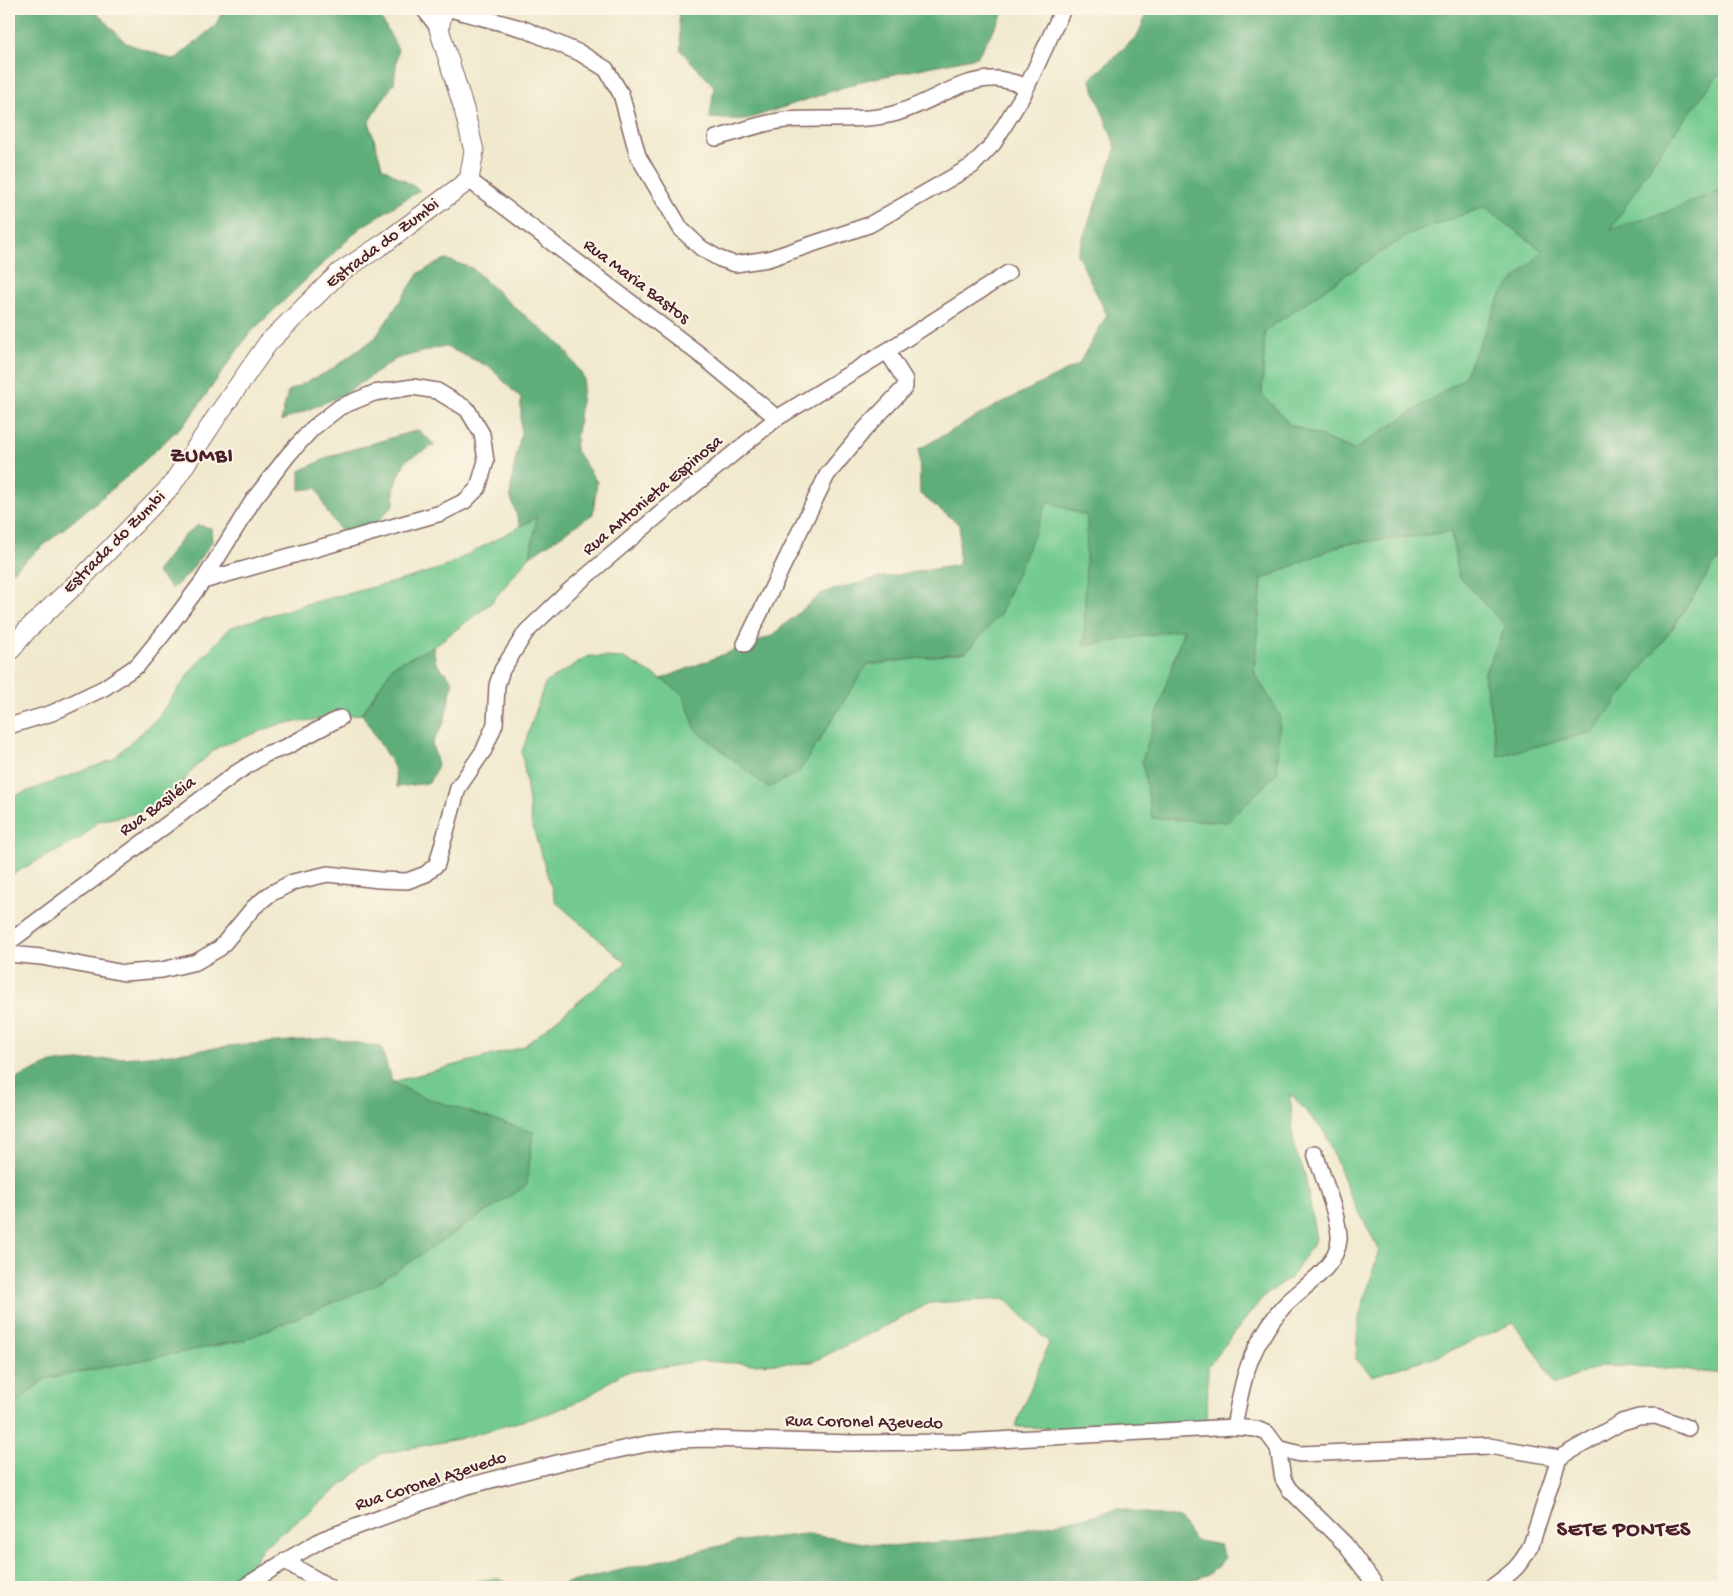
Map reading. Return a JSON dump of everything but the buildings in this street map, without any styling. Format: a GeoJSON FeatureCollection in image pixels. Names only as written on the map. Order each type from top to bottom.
{"type":"FeatureCollection","features":[{"type":"Feature","properties":{"kind":"street"},"geometry":{"type":"LineString","coordinates":[[424,9],[438,29],[464,109],[474,151],[469,180]]}},
{"type":"Feature","properties":{"kind":"street"},"geometry":{"type":"LineString","coordinates":[[438,29],[442,9]]}},
{"type":"Feature","properties":{"kind":"street"},"geometry":{"type":"LineString","coordinates":[[450,9],[524,29],[580,53],[606,69],[621,94],[638,156],[681,229],[701,248],[720,259],[735,264],[768,258],[869,225],[972,166],[993,144],[1027,86],[1063,9]]}},
{"type":"Feature","properties":{"kind":"street"},"geometry":{"type":"LineString","coordinates":[[716,138],[785,120],[888,115],[904,111],[969,83],[983,80],[998,79],[1027,86]]}},
{"type":"Feature","properties":{"kind":"street","name":"Rua Maria Bastos"},"geometry":{"type":"LineString","coordinates":[[469,180],[707,360],[777,418]]}},
{"type":"Feature","properties":{"kind":"street","name":"Estrada do Zumbi"},"geometry":{"type":"LineString","coordinates":[[9,652],[27,630],[78,582],[171,486],[268,343],[338,273],[386,242],[469,180]]}},
{"type":"Feature","properties":{"kind":"street","name":"Rua Antonieta Espinosa"},"geometry":{"type":"LineString","coordinates":[[9,954],[41,957],[124,973],[162,970],[196,962],[220,948],[254,907],[270,894],[293,882],[328,874],[407,881],[426,874],[437,864],[458,788],[484,750],[495,724],[497,685],[502,670],[526,632],[570,590],[777,418],[887,352],[1008,273]]}},
{"type":"Feature","properties":{"kind":"street"},"geometry":{"type":"LineString","coordinates":[[745,644],[827,474],[865,429],[905,387],[905,380],[887,352]]}},
{"type":"Feature","properties":{"kind":"street"},"geometry":{"type":"LineString","coordinates":[[9,726],[52,713],[104,688],[138,665],[203,581],[254,499],[289,454],[313,428],[340,407],[374,393],[413,387],[437,391],[467,409],[482,434],[486,461],[478,488],[466,501],[441,514],[203,581]]}},
{"type":"Feature","properties":{"kind":"street","name":"Rua Basiléia"},"geometry":{"type":"LineString","coordinates":[[9,942],[236,773],[266,754],[286,747],[340,718]]}},
{"type":"Feature","properties":{"kind":"street"},"geometry":{"type":"LineString","coordinates":[[1234,1427],[1247,1368],[1262,1337],[1284,1306],[1327,1266],[1336,1252],[1339,1239],[1337,1225],[1315,1152]]}},
{"type":"Feature","properties":{"kind":"street"},"geometry":{"type":"LineString","coordinates":[[1378,1587],[1345,1544],[1289,1489],[1283,1479],[1278,1448],[1300,1454],[1489,1446],[1559,1458],[1622,1422],[1639,1417],[1656,1416],[1688,1428]]}},
{"type":"Feature","properties":{"kind":"street","name":"Rua Coronel Azevedo"},"geometry":{"type":"LineString","coordinates":[[244,1587],[323,1539],[464,1487],[561,1462],[653,1443],[708,1439],[852,1443],[961,1442],[1234,1427],[1256,1429],[1267,1433],[1278,1448]]}},
{"type":"Feature","properties":{"kind":"street"},"geometry":{"type":"LineString","coordinates":[[1492,1587],[1516,1569],[1531,1545],[1559,1458]]}},
{"type":"Feature","properties":{"kind":"street"},"geometry":{"type":"LineString","coordinates":[[285,1561],[329,1587]]}},
{"type":"Feature","properties":{"kind":"green space"},"geometry":{"type":"Polygon","coordinates":[[[9,9],[93,9],[126,43],[174,60],[216,25],[223,9],[376,9],[398,49],[394,83],[369,121],[382,167],[420,190],[360,228],[249,334],[189,419],[129,475],[9,574],[9,9]]]}},
{"type":"Feature","properties":{"kind":"green space"},"geometry":{"type":"Polygon","coordinates":[[[678,9],[1006,9],[977,57],[866,80],[745,120],[710,118],[714,86],[681,51],[678,9]]]}},
{"type":"Feature","properties":{"kind":"green space"},"geometry":{"type":"Polygon","coordinates":[[[1149,9],[1324,9],[1330,11],[1480,12],[1489,9],[1724,9],[1724,71],[1717,77],[1661,150],[1611,229],[1667,212],[1724,188],[1724,558],[1715,563],[1672,629],[1593,732],[1498,756],[1484,674],[1506,626],[1459,576],[1451,532],[1343,544],[1262,579],[1254,672],[1280,716],[1277,773],[1228,822],[1152,818],[1142,761],[1184,629],[1084,646],[1087,516],[1048,501],[1000,614],[966,652],[867,665],[799,772],[768,788],[696,730],[683,694],[661,679],[771,636],[822,593],[878,578],[958,565],[960,525],[920,494],[919,449],[999,404],[1078,365],[1107,315],[1077,254],[1116,148],[1090,79],[1137,36],[1149,9]],[[1484,207],[1409,234],[1335,282],[1265,331],[1262,394],[1289,424],[1354,450],[1464,378],[1502,293],[1543,251],[1484,207]]]}},
{"type":"Feature","properties":{"kind":"green space"},"geometry":{"type":"Polygon","coordinates":[[[1724,71],[1724,188],[1667,212],[1610,230],[1661,150],[1717,77],[1724,71]]]}},
{"type":"Feature","properties":{"kind":"green space"},"geometry":{"type":"Polygon","coordinates":[[[1484,207],[1543,251],[1502,293],[1464,378],[1354,450],[1289,424],[1262,394],[1265,331],[1335,282],[1409,234],[1484,207]]]}},
{"type":"Feature","properties":{"kind":"green space"},"geometry":{"type":"Polygon","coordinates":[[[445,259],[472,268],[505,299],[563,347],[584,378],[575,449],[597,482],[593,514],[530,556],[537,517],[520,526],[510,495],[521,435],[521,399],[490,367],[444,346],[396,359],[345,394],[281,421],[288,391],[329,371],[375,338],[419,273],[445,259]]]}},
{"type":"Feature","properties":{"kind":"green space"},"geometry":{"type":"Polygon","coordinates":[[[418,430],[435,445],[406,460],[394,487],[394,504],[376,524],[343,534],[327,512],[317,488],[300,490],[300,471],[333,455],[418,430]]]}},
{"type":"Feature","properties":{"kind":"green space"},"geometry":{"type":"Polygon","coordinates":[[[1047,501],[1087,516],[1184,629],[1173,662],[1280,716],[1254,672],[1262,579],[1343,544],[1451,532],[1459,576],[1506,626],[1484,674],[1498,756],[1593,732],[1672,629],[1715,563],[1724,558],[1724,1374],[1655,1367],[1600,1366],[1554,1385],[1542,1361],[1513,1323],[1443,1354],[1372,1376],[1356,1359],[1358,1321],[1379,1250],[1348,1191],[1325,1133],[1290,1093],[1294,1147],[1305,1175],[1316,1239],[1291,1277],[1263,1297],[1208,1366],[1207,1431],[1015,1427],[1049,1343],[1006,1299],[929,1303],[812,1362],[751,1364],[701,1361],[622,1373],[586,1398],[550,1413],[458,1439],[380,1454],[263,1547],[238,1587],[9,1587],[9,1410],[44,1379],[244,1340],[420,1096],[392,1082],[523,1047],[626,963],[556,902],[532,825],[522,752],[545,683],[589,656],[624,658],[683,694],[696,730],[799,771],[867,665],[966,652],[1000,614],[1047,501]]]}},
{"type":"Feature","properties":{"kind":"green space"},"geometry":{"type":"Polygon","coordinates":[[[538,517],[530,556],[490,604],[433,647],[393,666],[362,714],[280,724],[218,747],[192,770],[171,798],[138,813],[98,821],[81,838],[9,876],[9,798],[112,760],[157,718],[198,662],[231,627],[306,604],[442,568],[538,517]]]}},
{"type":"Feature","properties":{"kind":"green space"},"geometry":{"type":"Polygon","coordinates":[[[198,525],[211,528],[212,542],[188,574],[172,589],[156,572],[183,537],[198,525]]]}},
{"type":"Feature","properties":{"kind":"green space"},"geometry":{"type":"Polygon","coordinates":[[[433,647],[436,663],[453,681],[444,723],[432,744],[438,765],[429,783],[397,787],[394,767],[362,714],[393,666],[433,647]]]}},
{"type":"Feature","properties":{"kind":"green space"},"geometry":{"type":"Polygon","coordinates":[[[329,1038],[381,1047],[392,1082],[420,1096],[533,1132],[527,1185],[375,1285],[244,1340],[44,1379],[9,1410],[9,1082],[52,1063],[162,1055],[237,1045],[329,1038]]]}},
{"type":"Feature","properties":{"kind":"green space"},"geometry":{"type":"Polygon","coordinates":[[[1119,1509],[1179,1518],[1194,1540],[1220,1545],[1225,1558],[1211,1573],[1175,1587],[551,1587],[740,1541],[806,1534],[890,1547],[993,1537],[1119,1509]]]}},
{"type":"Feature","properties":{"kind":"green space"},"geometry":{"type":"Polygon","coordinates":[[[496,1578],[520,1587],[438,1587],[496,1578]]]}},
{"type":"Feature","properties":{"kind":"district","name":"ZUMBI"},"geometry":{"type":"Point","coordinates":[202,457]}},
{"type":"Feature","properties":{"kind":"district","name":"SETE PONTES"},"geometry":{"type":"Point","coordinates":[1624,1531]}}]}
